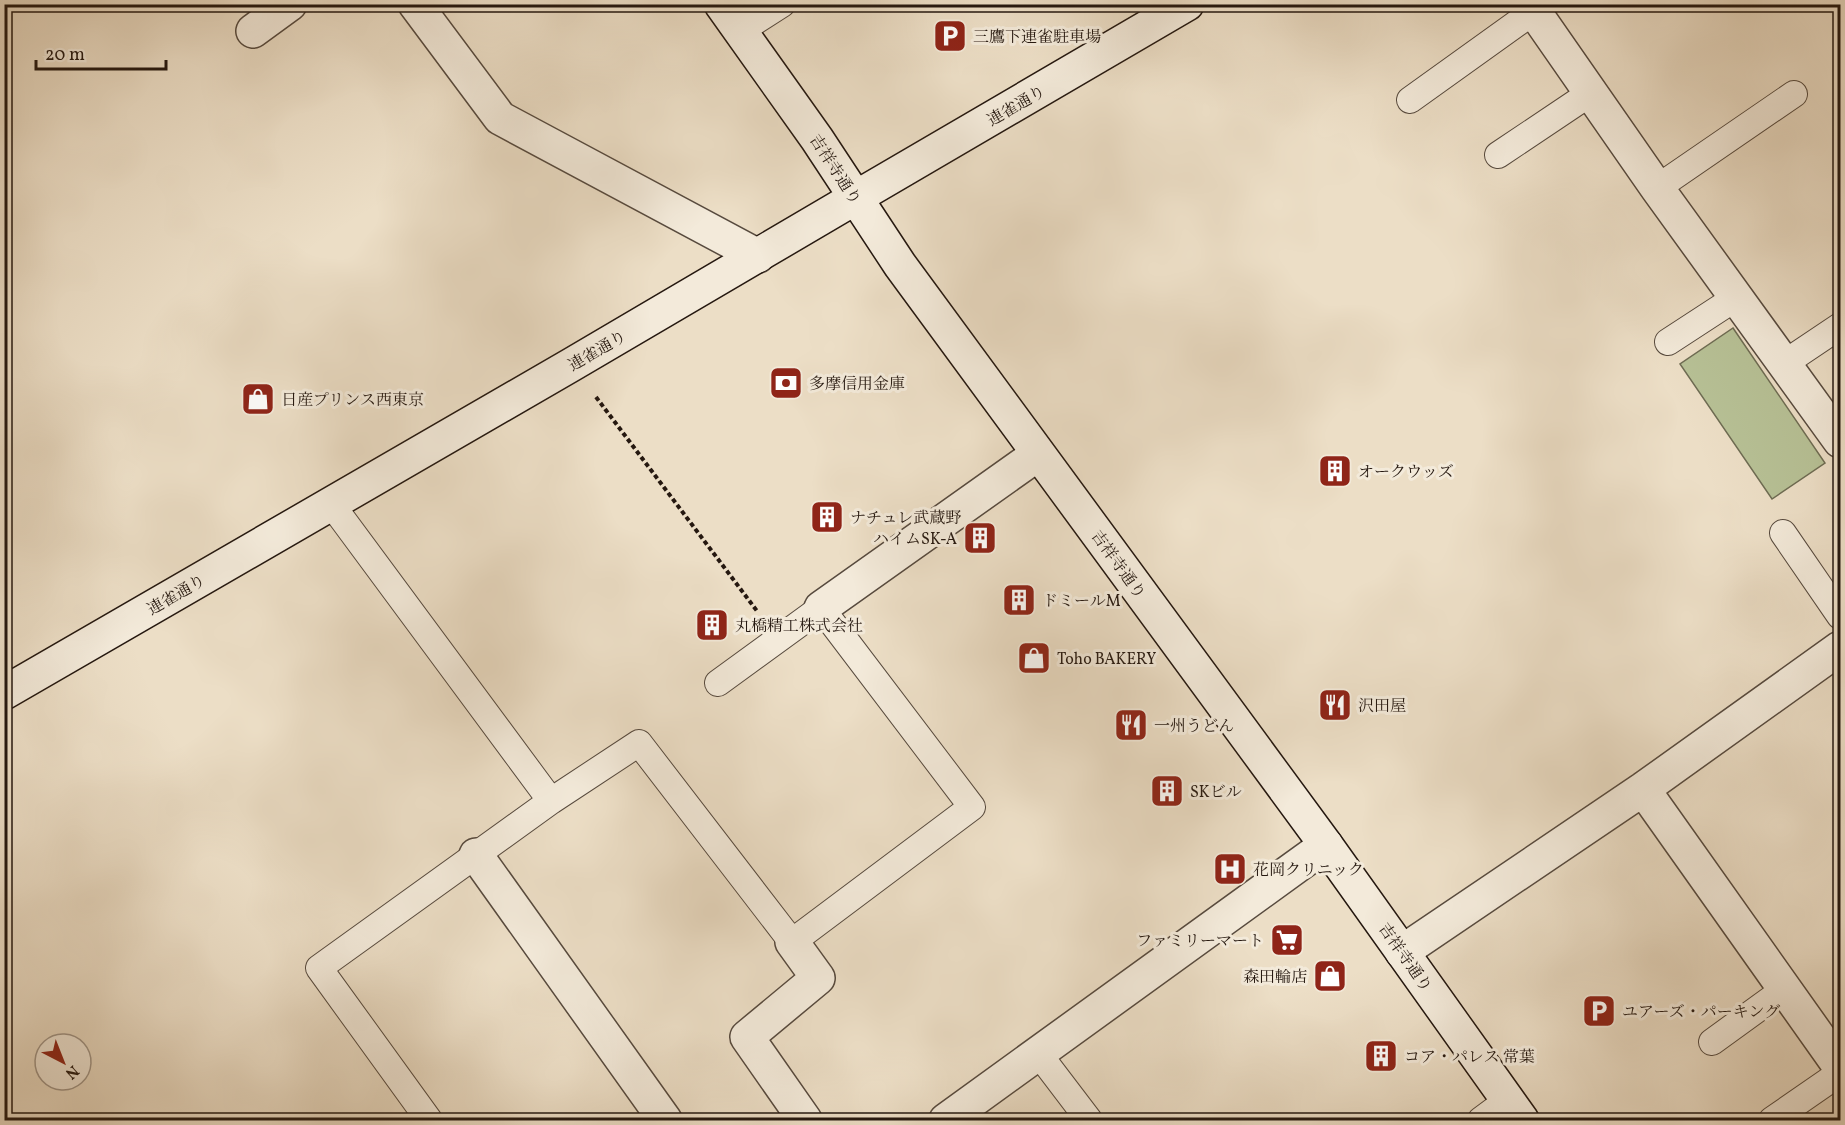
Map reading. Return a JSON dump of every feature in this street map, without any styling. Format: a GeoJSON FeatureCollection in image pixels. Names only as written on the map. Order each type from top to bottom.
{"type":"FeatureCollection","features":[{"type":"Feature","properties":{"kind":"street"},"geometry":{"type":"LineString","coordinates":[[254,31],[290,4]]}},
{"type":"Feature","properties":{"kind":"street"},"geometry":{"type":"LineString","coordinates":[[415,4],[500,118],[758,256]]}},
{"type":"Feature","properties":{"kind":"street","name":"吉祥寺通り"},"geometry":{"type":"LineString","coordinates":[[721,4],[817,139],[900,264],[1326,845],[1515,1110]]}},
{"type":"Feature","properties":{"kind":"street","name":"連雀通り"},"geometry":{"type":"LineString","coordinates":[[4,693],[332,505],[1187,4]]}},
{"type":"Feature","properties":{"kind":"street"},"geometry":{"type":"LineString","coordinates":[[1531,8],[1592,92],[1657,188],[1840,441]]}},
{"type":"Feature","properties":{"kind":"street"},"geometry":{"type":"LineString","coordinates":[[821,608],[1038,454]]}},
{"type":"Feature","properties":{"kind":"street"},"geometry":{"type":"LineString","coordinates":[[1402,952],[1643,789],[1840,648]]}},
{"type":"Feature","properties":{"kind":"street"},"geometry":{"type":"LineString","coordinates":[[1643,789],[1840,1067]]}},
{"type":"Feature","properties":{"kind":"street"},"geometry":{"type":"LineString","coordinates":[[946,1120],[1326,845]]}},
{"type":"Feature","properties":{"kind":"street"},"geometry":{"type":"LineString","coordinates":[[476,855],[665,1120]]}},
{"type":"Feature","properties":{"kind":"street"},"geometry":{"type":"LineString","coordinates":[[792,942],[818,978],[747,1037],[805,1120]]}},
{"type":"Feature","properties":{"kind":"lane"},"geometry":{"type":"LineString","coordinates":[[741,31],[782,4]]}},
{"type":"Feature","properties":{"kind":"lane"},"geometry":{"type":"LineString","coordinates":[[1410,100],[1531,8]]}},
{"type":"Feature","properties":{"kind":"lane"},"geometry":{"type":"LineString","coordinates":[[1498,155],[1592,92]]}},
{"type":"Feature","properties":{"kind":"lane"},"geometry":{"type":"LineString","coordinates":[[1657,188],[1794,94]]}},
{"type":"Feature","properties":{"kind":"lane"},"geometry":{"type":"LineString","coordinates":[[1668,342],[1737,297]]}},
{"type":"Feature","properties":{"kind":"lane"},"geometry":{"type":"LineString","coordinates":[[1785,363],[1840,326]]}},
{"type":"Feature","properties":{"kind":"lane"},"geometry":{"type":"LineString","coordinates":[[332,505],[551,801]]}},
{"type":"Feature","properties":{"kind":"lane"},"geometry":{"type":"LineString","coordinates":[[1783,533],[1840,616]]}},
{"type":"Feature","properties":{"kind":"lane"},"geometry":{"type":"LineString","coordinates":[[429,1120],[319,969],[551,801],[639,742],[792,942],[972,807],[821,608],[718,683]]}},
{"type":"Feature","properties":{"kind":"lane"},"geometry":{"type":"LineString","coordinates":[[1712,1042],[1785,989]]}},
{"type":"Feature","properties":{"kind":"lane"},"geometry":{"type":"LineString","coordinates":[[1038,1053],[1089,1120]]}},
{"type":"Feature","properties":{"kind":"lane"},"geometry":{"type":"LineString","coordinates":[[1772,1120],[1840,1073]]}},
{"type":"Feature","properties":{"kind":"lane"},"geometry":{"type":"LineString","coordinates":[[1480,1120],[1515,1110]]}},
{"type":"Feature","properties":{"kind":"path"},"geometry":{"type":"LineString","coordinates":[[572,365],[778,639]]}},
{"type":"Feature","properties":{"kind":"green space"},"geometry":{"type":"Polygon","coordinates":[[[1733,328],[1825,463],[1772,499],[1680,364],[1733,328]]]}},
{"type":"Feature","properties":{"kind":"place","name":"三鷹下連雀駐車場"},"geometry":{"type":"Point","coordinates":[950,36]}},
{"type":"Feature","properties":{"kind":"place","name":"多摩信用金庫"},"geometry":{"type":"Point","coordinates":[786,383]}},
{"type":"Feature","properties":{"kind":"place","name":"日産プリンス西東京"},"geometry":{"type":"Point","coordinates":[258,399]}},
{"type":"Feature","properties":{"kind":"place","name":"オークウッズ"},"geometry":{"type":"Point","coordinates":[1335,471]}},
{"type":"Feature","properties":{"kind":"place","name":"ナチュレ武蔵野"},"geometry":{"type":"Point","coordinates":[827,517]}},
{"type":"Feature","properties":{"kind":"place","name":"ハイムSK-A"},"geometry":{"type":"Point","coordinates":[980,538]}},
{"type":"Feature","properties":{"kind":"place","name":"ドミールM"},"geometry":{"type":"Point","coordinates":[1019,600]}},
{"type":"Feature","properties":{"kind":"place","name":"丸橋精工株式会社"},"geometry":{"type":"Point","coordinates":[712,625]}},
{"type":"Feature","properties":{"kind":"place","name":"Toho BAKERY"},"geometry":{"type":"Point","coordinates":[1034,658]}},
{"type":"Feature","properties":{"kind":"place","name":"沢田屋"},"geometry":{"type":"Point","coordinates":[1335,705]}},
{"type":"Feature","properties":{"kind":"place","name":"一州うどん"},"geometry":{"type":"Point","coordinates":[1131,725]}},
{"type":"Feature","properties":{"kind":"place","name":"SKビル"},"geometry":{"type":"Point","coordinates":[1167,791]}},
{"type":"Feature","properties":{"kind":"place","name":"花岡クリニック"},"geometry":{"type":"Point","coordinates":[1230,869]}},
{"type":"Feature","properties":{"kind":"place","name":"ファミリーマート"},"geometry":{"type":"Point","coordinates":[1287,940]}},
{"type":"Feature","properties":{"kind":"place","name":"森田輪店"},"geometry":{"type":"Point","coordinates":[1330,976]}},
{"type":"Feature","properties":{"kind":"place","name":"ユアーズ・パーキング"},"geometry":{"type":"Point","coordinates":[1599,1011]}},
{"type":"Feature","properties":{"kind":"place","name":"コア・パレス 常葉"},"geometry":{"type":"Point","coordinates":[1381,1056]}}]}
